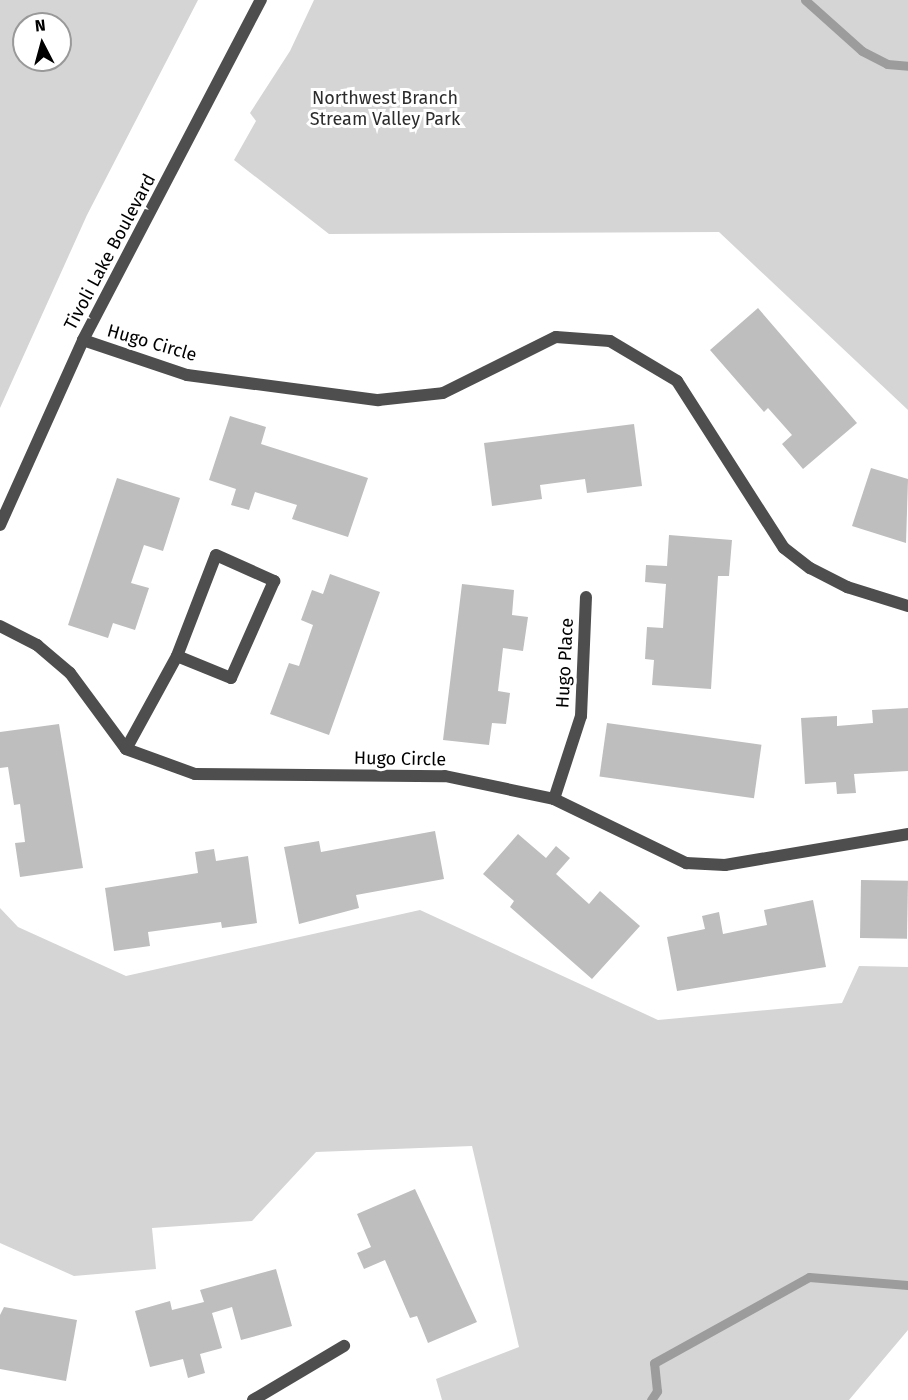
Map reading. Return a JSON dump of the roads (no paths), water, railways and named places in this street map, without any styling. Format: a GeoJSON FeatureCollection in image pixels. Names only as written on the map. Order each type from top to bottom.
{"type":"FeatureCollection","features":[{"type":"Feature","properties":{"kind":"street","name":"Tivoli Lake Boulevard"},"geometry":{"type":"LineString","coordinates":[[0,525],[83,340],[261,0]]}},
{"type":"Feature","properties":{"kind":"street","name":"Hugo Circle"},"geometry":{"type":"LineString","coordinates":[[83,340],[187,375],[378,399],[443,393],[556,337],[610,340],[677,381],[784,548],[810,568],[847,587],[908,606]]}},
{"type":"Feature","properties":{"kind":"street"},"geometry":{"type":"LineString","coordinates":[[0,626],[37,645],[70,673],[126,749],[177,656],[216,555],[274,581],[231,678],[177,656]]}},
{"type":"Feature","properties":{"kind":"street","name":"Hugo Place"},"geometry":{"type":"LineString","coordinates":[[554,799],[581,716],[586,597]]}},
{"type":"Feature","properties":{"kind":"street","name":"Hugo Circle"},"geometry":{"type":"LineString","coordinates":[[126,749],[195,774],[445,776],[554,799],[686,863],[725,865],[908,834]]}},
{"type":"Feature","properties":{"kind":"street"},"geometry":{"type":"LineString","coordinates":[[253,1400],[344,1346]]}},
{"type":"Feature","properties":{"kind":"waterway"},"geometry":{"type":"LineString","coordinates":[[805,0],[862,51],[887,64],[908,66]]}},
{"type":"Feature","properties":{"kind":"waterway"},"geometry":{"type":"LineString","coordinates":[[651,1400],[657,1391],[654,1363],[809,1277],[908,1285]]}},
{"type":"Feature","properties":{"kind":"park label","name":"Northwest Branch Stream Valley Park"},"geometry":{"type":"Point","coordinates":[385,109]}}]}
